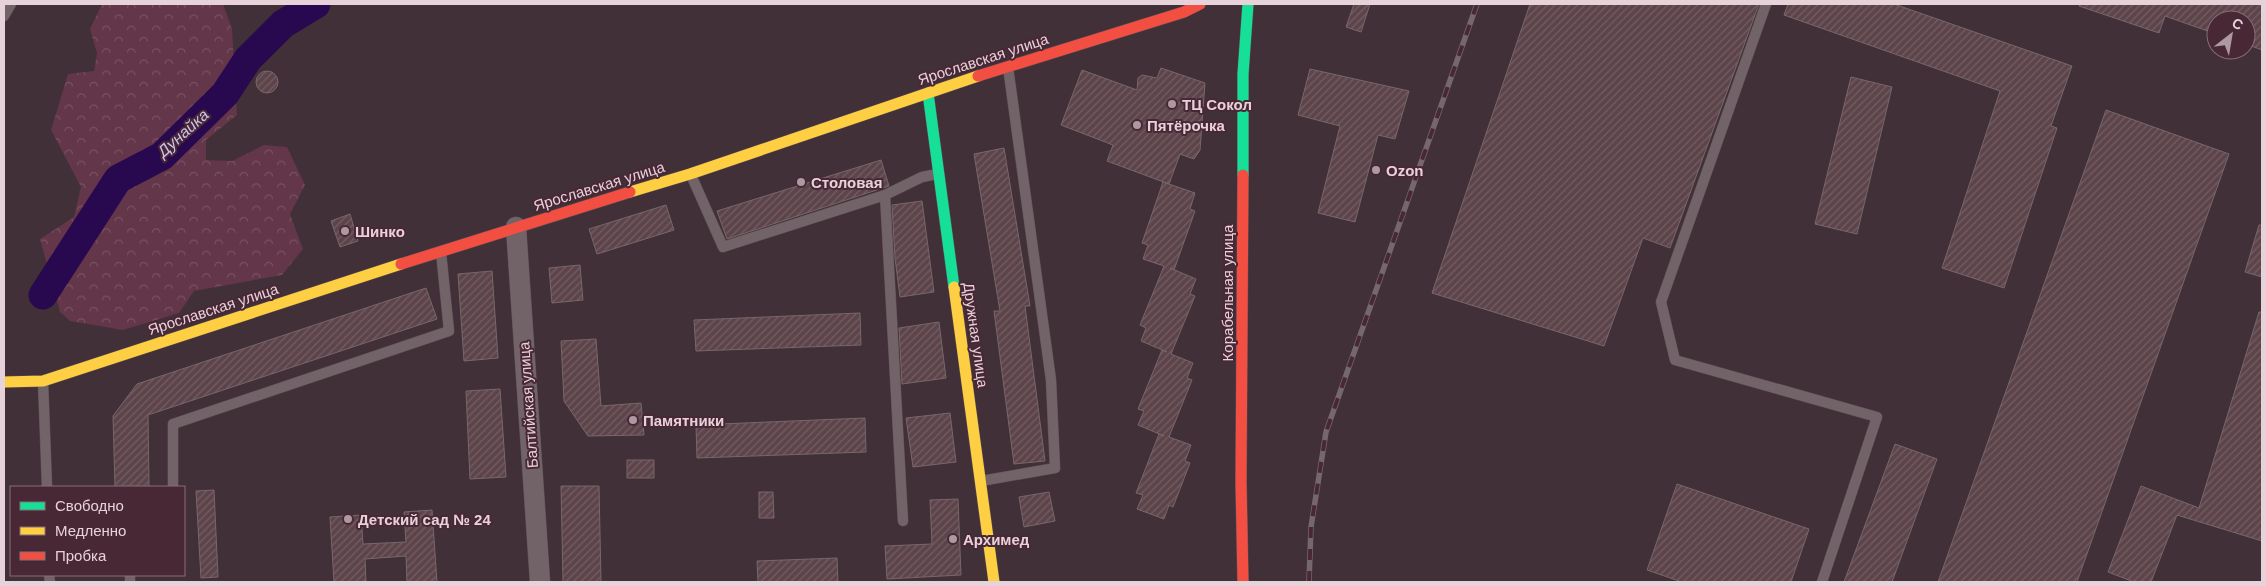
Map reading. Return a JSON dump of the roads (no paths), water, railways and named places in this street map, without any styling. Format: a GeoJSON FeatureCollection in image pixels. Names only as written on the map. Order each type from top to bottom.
{"type":"FeatureCollection","features":[{"type":"Feature","properties":{"kind":"street","name":"Ярославская улица"},"geometry":{"type":"LineString","coordinates":[[4,382],[43,381],[516,227],[690,174],[1007,66],[1184,12],[1200,4]]}},
{"type":"Feature","properties":{"kind":"street","name":"Корабельная улица"},"geometry":{"type":"LineString","coordinates":[[1243,582],[1241,472],[1243,74],[1248,4]]}},
{"type":"Feature","properties":{"kind":"street","name":"Дружная улица"},"geometry":{"type":"LineString","coordinates":[[928,93],[994,582]]}},
{"type":"Feature","properties":{"kind":"street","name":"Балтийская улица"},"geometry":{"type":"LineString","coordinates":[[516,227],[540,582]]}},
{"type":"Feature","properties":{"kind":"lane"},"geometry":{"type":"LineString","coordinates":[[4,16],[11,4]]}},
{"type":"Feature","properties":{"kind":"lane"},"geometry":{"type":"LineString","coordinates":[[1766,4],[1661,302],[1675,360],[1876,417],[1822,582]]}},
{"type":"Feature","properties":{"kind":"lane"},"geometry":{"type":"LineString","coordinates":[[980,480],[1055,468],[1050,380],[1007,66]]}},
{"type":"Feature","properties":{"kind":"lane"},"geometry":{"type":"LineString","coordinates":[[690,174],[724,247],[885,196],[922,177],[940,173]]}},
{"type":"Feature","properties":{"kind":"lane"},"geometry":{"type":"LineString","coordinates":[[885,196],[904,521]]}},
{"type":"Feature","properties":{"kind":"lane"},"geometry":{"type":"LineString","coordinates":[[173,486],[173,424],[449,330],[441,251]]}},
{"type":"Feature","properties":{"kind":"lane"},"geometry":{"type":"LineString","coordinates":[[43,381],[47,486]]}},
{"type":"Feature","properties":{"kind":"waterway","name":"Дунайка"},"geometry":{"type":"LineString","coordinates":[[43,295],[118,179],[162,156],[225,94],[248,59],[283,24],[316,4]]}},
{"type":"Feature","properties":{"kind":"railway"},"geometry":{"type":"LineString","coordinates":[[1309,582],[1311,527],[1326,432],[1477,4]]}},
{"type":"Feature","properties":{"kind":"place","name":"ТЦ Сокол"},"geometry":{"type":"Point","coordinates":[1172,104]}},
{"type":"Feature","properties":{"kind":"place","name":"Пятёрочка"},"geometry":{"type":"Point","coordinates":[1137,125]}},
{"type":"Feature","properties":{"kind":"place","name":"Ozon"},"geometry":{"type":"Point","coordinates":[1376,170]}},
{"type":"Feature","properties":{"kind":"place","name":"Столовая"},"geometry":{"type":"Point","coordinates":[801,182]}},
{"type":"Feature","properties":{"kind":"place","name":"Шинко"},"geometry":{"type":"Point","coordinates":[345,231]}},
{"type":"Feature","properties":{"kind":"place","name":"Памятники"},"geometry":{"type":"Point","coordinates":[633,420]}},
{"type":"Feature","properties":{"kind":"place","name":"Детский сад № 24"},"geometry":{"type":"Point","coordinates":[348,519]}},
{"type":"Feature","properties":{"kind":"place","name":"Архимед"},"geometry":{"type":"Point","coordinates":[953,539]}}]}
